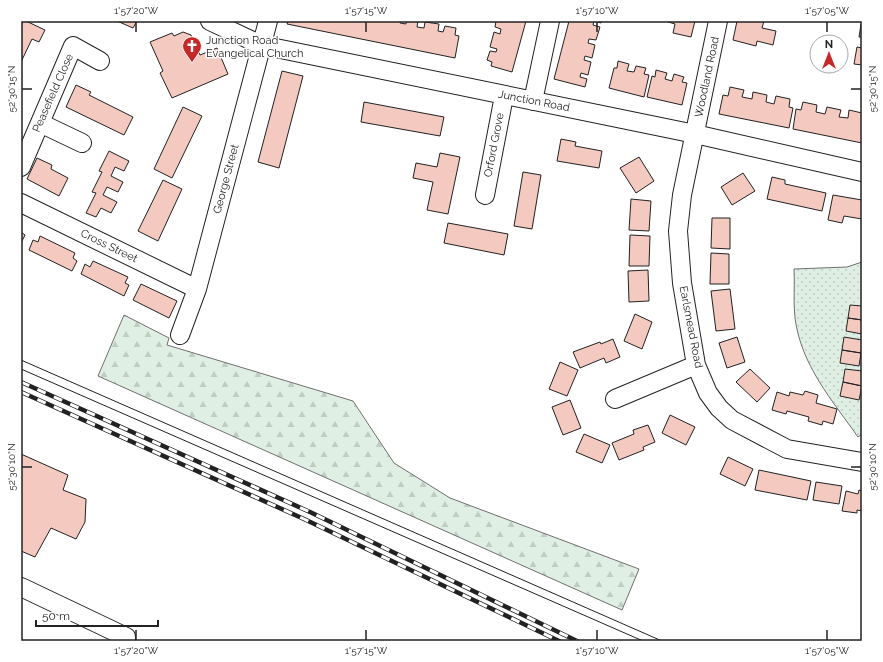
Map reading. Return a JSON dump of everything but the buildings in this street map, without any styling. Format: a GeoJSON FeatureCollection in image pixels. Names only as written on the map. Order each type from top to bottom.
{"type":"FeatureCollection","features":[{"type":"Feature","properties":{"kind":"street","name":"Junction Road"},"geometry":{"type":"LineString","coordinates":[[210,21],[261,45],[695,134],[862,172]]}},
{"type":"Feature","properties":{"kind":"street","name":"George Street"},"geometry":{"type":"LineString","coordinates":[[180,335],[196,289],[268,21]]}},
{"type":"Feature","properties":{"kind":"street"},"geometry":{"type":"LineString","coordinates":[[533,101],[550,21]]}},
{"type":"Feature","properties":{"kind":"street","name":"Woodland Road"},"geometry":{"type":"LineString","coordinates":[[695,134],[718,21]]}},
{"type":"Feature","properties":{"kind":"street","name":"Peasefield Close"},"geometry":{"type":"LineString","coordinates":[[21,167],[73,46],[100,61]]}},
{"type":"Feature","properties":{"kind":"street","name":"Orford Grove"},"geometry":{"type":"LineString","coordinates":[[485,195],[504,96]]}},
{"type":"Feature","properties":{"kind":"street"},"geometry":{"type":"LineString","coordinates":[[40,122],[82,143]]}},
{"type":"Feature","properties":{"kind":"street","name":"Earlsmead Road"},"geometry":{"type":"LineString","coordinates":[[695,134],[682,195],[678,231],[682,283],[696,365],[708,393],[719,408],[732,420],[787,449],[862,462]]}},
{"type":"Feature","properties":{"kind":"street","name":"Cross Street"},"geometry":{"type":"LineString","coordinates":[[21,203],[196,289]]}},
{"type":"Feature","properties":{"kind":"street"},"geometry":{"type":"LineString","coordinates":[[615,399],[696,365]]}},
{"type":"Feature","properties":{"kind":"street"},"geometry":{"type":"LineString","coordinates":[[21,588],[126,639]]}},
{"type":"Feature","properties":{"kind":"green space"},"geometry":{"type":"Polygon","coordinates":[[[862,262],[862,434],[858,437],[819,381],[804,351],[798,335],[795,318],[794,269],[847,267],[862,262]]]}},
{"type":"Feature","properties":{"kind":"green space"},"geometry":{"type":"Polygon","coordinates":[[[124,315],[169,338],[167,345],[353,401],[394,463],[450,498],[639,569],[622,610],[98,376],[124,315]]]}},
{"type":"Feature","properties":{"kind":"tram line"},"geometry":{"type":"LineString","coordinates":[[21,360],[662,641]]}},
{"type":"Feature","properties":{"kind":"tram line"},"geometry":{"type":"LineString","coordinates":[[21,369],[643,641]]}},
{"type":"Feature","properties":{"kind":"railway"},"geometry":{"type":"LineString","coordinates":[[21,382],[310,512],[577,641]]}},
{"type":"Feature","properties":{"kind":"railway"},"geometry":{"type":"LineString","coordinates":[[21,392],[304,519],[559,641]]}},
{"type":"Feature","properties":{"kind":"place","name":"Junction Road Evangelical Church"},"geometry":{"type":"Point","coordinates":[192,63]}}]}
